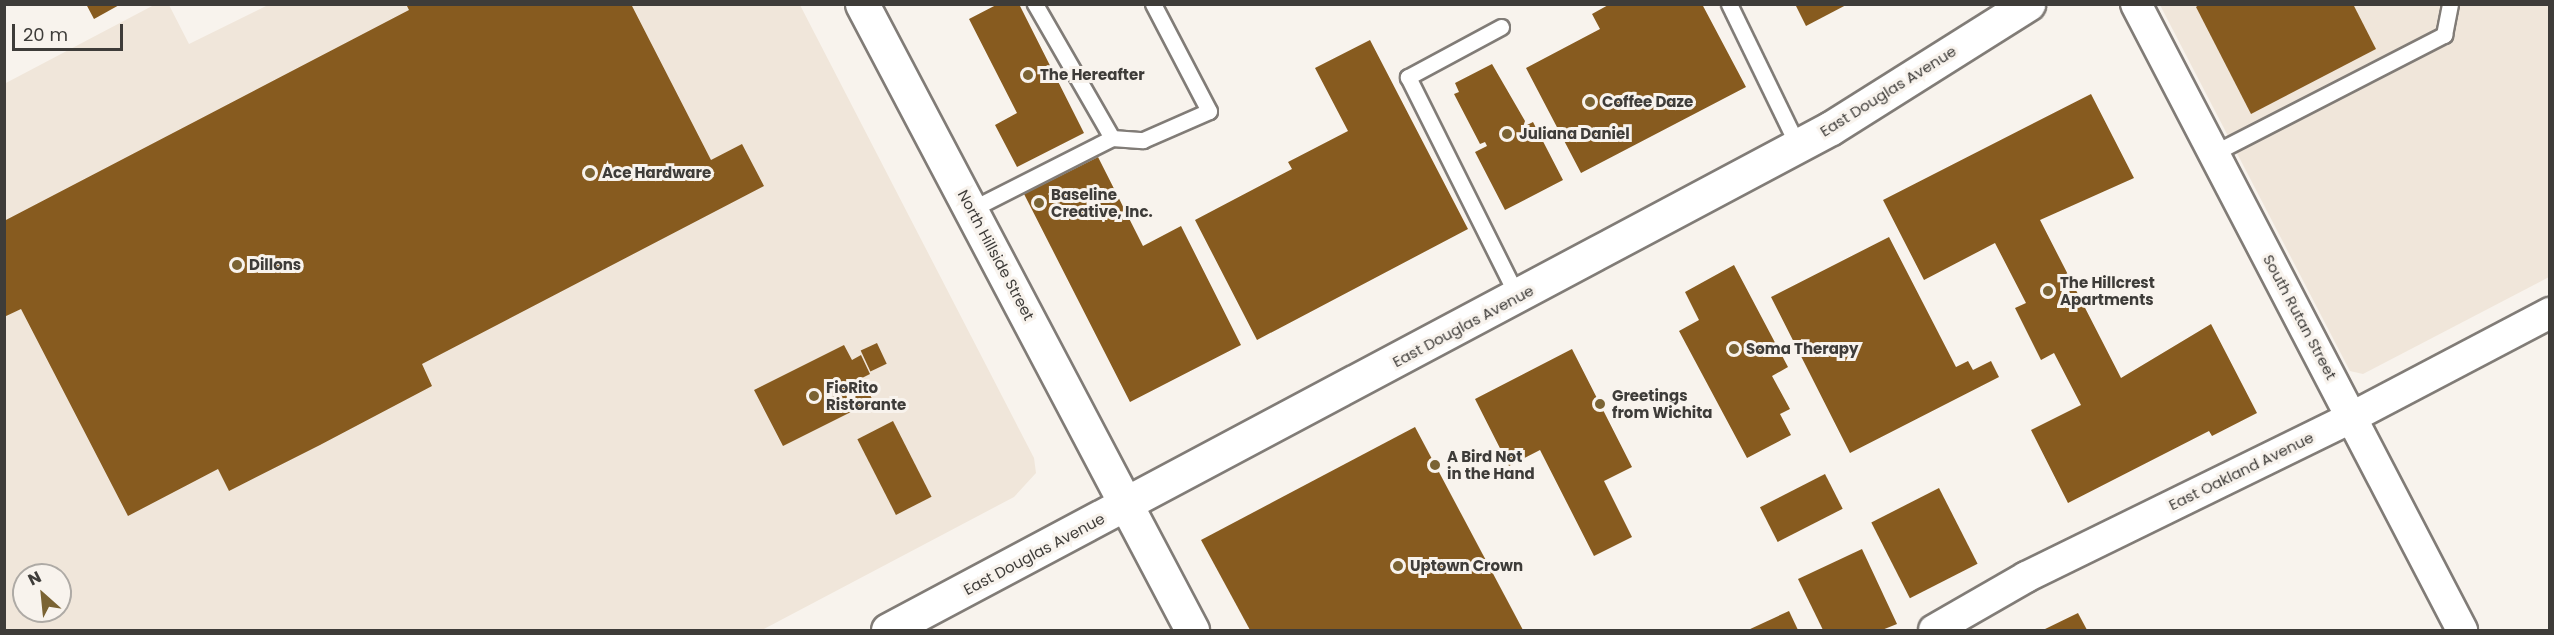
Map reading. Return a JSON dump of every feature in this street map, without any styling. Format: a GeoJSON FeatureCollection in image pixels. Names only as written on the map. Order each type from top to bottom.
{"type":"FeatureCollection","features":[{"type":"Feature","properties":{"kind":"main road","name":"North Hillside Street"},"geometry":{"type":"LineString","coordinates":[[862,4],[1192,630]]}},
{"type":"Feature","properties":{"kind":"main road","name":"East Douglas Avenue"},"geometry":{"type":"LineString","coordinates":[[905,627],[1798,146],[2028,4]]}},
{"type":"Feature","properties":{"kind":"street","name":"South Rutan Street"},"geometry":{"type":"LineString","coordinates":[[2136,4],[2462,630]]}},
{"type":"Feature","properties":{"kind":"street","name":"East Oakland Avenue"},"geometry":{"type":"LineString","coordinates":[[1934,630],[2026,577],[2352,417],[2550,313]]}},
{"type":"Feature","properties":{"kind":"lane"},"geometry":{"type":"LineString","coordinates":[[1035,4],[1112,138]]}},
{"type":"Feature","properties":{"kind":"lane"},"geometry":{"type":"LineString","coordinates":[[972,209],[1112,138],[1143,140],[1209,111],[1153,4]]}},
{"type":"Feature","properties":{"kind":"lane"},"geometry":{"type":"LineString","coordinates":[[1729,4],[1798,146]]}},
{"type":"Feature","properties":{"kind":"lane"},"geometry":{"type":"LineString","coordinates":[[2214,153],[2444,35],[2450,4]]}},
{"type":"Feature","properties":{"kind":"lane"},"geometry":{"type":"LineString","coordinates":[[1501,27],[1408,77],[1517,296]]}},
{"type":"Feature","properties":{"kind":"shaded area"},"geometry":{"type":"Polygon","coordinates":[[[154,5],[169,5],[189,44],[268,5],[800,5],[1034,458],[1036,473],[1014,497],[762,630],[5,630],[4,84],[154,5]]]}},
{"type":"Feature","properties":{"kind":"shaded area"},"geometry":{"type":"Polygon","coordinates":[[[2160,5],[2549,5],[2549,277],[2363,374],[2350,371],[2160,5]]]}},
{"type":"Feature","properties":{"kind":"building"},"geometry":{"type":"Polygon","coordinates":[[[86,4],[121,4],[94,19],[86,4]]]}},
{"type":"Feature","properties":{"kind":"building","name":"Dillons"},"geometry":{"type":"Polygon","coordinates":[[[406,4],[631,4],[711,160],[742,144],[764,186],[422,364],[432,386],[320,445],[229,491],[218,469],[128,516],[21,309],[4,317],[4,221],[409,10],[406,4]]]}},
{"type":"Feature","properties":{"kind":"building"},"geometry":{"type":"Polygon","coordinates":[[[998,4],[1019,4],[1084,133],[1017,167],[995,125],[1017,113],[969,19],[998,4]]]}},
{"type":"Feature","properties":{"kind":"building"},"geometry":{"type":"Polygon","coordinates":[[[1610,4],[1702,4],[1746,87],[1581,173],[1526,68],[1600,29],[1592,14],[1610,4]]]}},
{"type":"Feature","properties":{"kind":"building"},"geometry":{"type":"Polygon","coordinates":[[[1795,4],[1848,4],[1806,26],[1795,4]]]}},
{"type":"Feature","properties":{"kind":"building"},"geometry":{"type":"Polygon","coordinates":[[[2200,4],[2353,4],[2376,49],[2251,114],[2196,7],[2200,4]]]}},
{"type":"Feature","properties":{"kind":"building"},"geometry":{"type":"Polygon","coordinates":[[[1370,40],[1468,229],[1257,340],[1195,220],[1292,169],[1288,162],[1348,131],[1315,68],[1370,40]]]}},
{"type":"Feature","properties":{"kind":"building","name":"Juliana Daniel"},"geometry":{"type":"Polygon","coordinates":[[[1492,64],[1525,121],[1523,127],[1533,122],[1563,180],[1505,210],[1475,152],[1487,146],[1485,142],[1480,144],[1454,94],[1459,92],[1455,83],[1492,64]]]}},
{"type":"Feature","properties":{"kind":"building","name":"The Hillcrest Apartments"},"geometry":{"type":"Polygon","coordinates":[[[2091,94],[2134,178],[2040,220],[2121,378],[2211,324],[2257,413],[2212,436],[2209,431],[2068,503],[2031,430],[2081,405],[2054,353],[2041,360],[2015,308],[2026,303],[1995,243],[1924,280],[1883,200],[2091,94]]]}},
{"type":"Feature","properties":{"kind":"building"},"geometry":{"type":"Polygon","coordinates":[[[1098,157],[1143,246],[1181,226],[1241,345],[1130,402],[1024,194],[1098,157]]]}},
{"type":"Feature","properties":{"kind":"building"},"geometry":{"type":"Polygon","coordinates":[[[1889,237],[1956,367],[1968,361],[1973,370],[1991,361],[1999,377],[1850,453],[1771,297],[1889,237]]]}},
{"type":"Feature","properties":{"kind":"building","name":"Soma Therapy"},"geometry":{"type":"Polygon","coordinates":[[[1734,265],[1788,367],[1772,376],[1790,409],[1780,414],[1791,435],[1747,458],[1679,331],[1699,320],[1685,292],[1734,265]]]}},
{"type":"Feature","properties":{"kind":"building"},"geometry":{"type":"Polygon","coordinates":[[[877,343],[887,364],[870,371],[861,351],[877,343]]]}},
{"type":"Feature","properties":{"kind":"building","name":"FioRito Ristorante"},"geometry":{"type":"Polygon","coordinates":[[[844,345],[852,360],[861,355],[870,374],[862,378],[873,401],[783,446],[754,390],[844,345]]]}},
{"type":"Feature","properties":{"kind":"building"},"geometry":{"type":"Polygon","coordinates":[[[1572,349],[1632,467],[1604,481],[1632,537],[1594,556],[1540,450],[1509,466],[1475,399],[1572,349]]]}},
{"type":"Feature","properties":{"kind":"building"},"geometry":{"type":"Polygon","coordinates":[[[893,421],[932,497],[896,515],[857,439],[893,421]]]}},
{"type":"Feature","properties":{"kind":"building","name":"Uptown Crown"},"geometry":{"type":"Polygon","coordinates":[[[1415,427],[1523,630],[1250,630],[1201,540],[1415,427]]]}},
{"type":"Feature","properties":{"kind":"building"},"geometry":{"type":"Polygon","coordinates":[[[1825,474],[1843,509],[1778,542],[1760,507],[1825,474]]]}},
{"type":"Feature","properties":{"kind":"building"},"geometry":{"type":"Polygon","coordinates":[[[1939,488],[1978,564],[1910,598],[1871,523],[1939,488]]]}},
{"type":"Feature","properties":{"kind":"building"},"geometry":{"type":"Polygon","coordinates":[[[1862,549],[1897,624],[1882,630],[1823,630],[1798,579],[1862,549]]]}},
{"type":"Feature","properties":{"kind":"building"},"geometry":{"type":"Polygon","coordinates":[[[1789,611],[1798,630],[1748,630],[1789,611]]]}},
{"type":"Feature","properties":{"kind":"building"},"geometry":{"type":"Polygon","coordinates":[[[2078,613],[2087,630],[2043,630],[2078,613]]]}},
{"type":"Feature","properties":{"kind":"place","name":"The Hereafter"},"geometry":{"type":"Point","coordinates":[1028,75]}},
{"type":"Feature","properties":{"kind":"place","name":"Coffee Daze"},"geometry":{"type":"Point","coordinates":[1590,102]}},
{"type":"Feature","properties":{"kind":"place","name":"Juliana Daniel"},"geometry":{"type":"Point","coordinates":[1507,134]}},
{"type":"Feature","properties":{"kind":"place","name":"Ace Hardware"},"geometry":{"type":"Point","coordinates":[590,173]}},
{"type":"Feature","properties":{"kind":"place","name":"Baseline Creative, Inc."},"geometry":{"type":"Point","coordinates":[1039,203]}},
{"type":"Feature","properties":{"kind":"place","name":"Dillons"},"geometry":{"type":"Point","coordinates":[237,265]}},
{"type":"Feature","properties":{"kind":"place","name":"The Hillcrest Apartments"},"geometry":{"type":"Point","coordinates":[2048,291]}},
{"type":"Feature","properties":{"kind":"place","name":"Soma Therapy"},"geometry":{"type":"Point","coordinates":[1734,349]}},
{"type":"Feature","properties":{"kind":"place","name":"FioRito Ristorante"},"geometry":{"type":"Point","coordinates":[814,396]}},
{"type":"Feature","properties":{"kind":"place","name":"Greetings from Wichita"},"geometry":{"type":"Point","coordinates":[1600,404]}},
{"type":"Feature","properties":{"kind":"place","name":"A Bird Not in the Hand"},"geometry":{"type":"Point","coordinates":[1435,465]}},
{"type":"Feature","properties":{"kind":"place","name":"Uptown Crown"},"geometry":{"type":"Point","coordinates":[1398,566]}}]}
